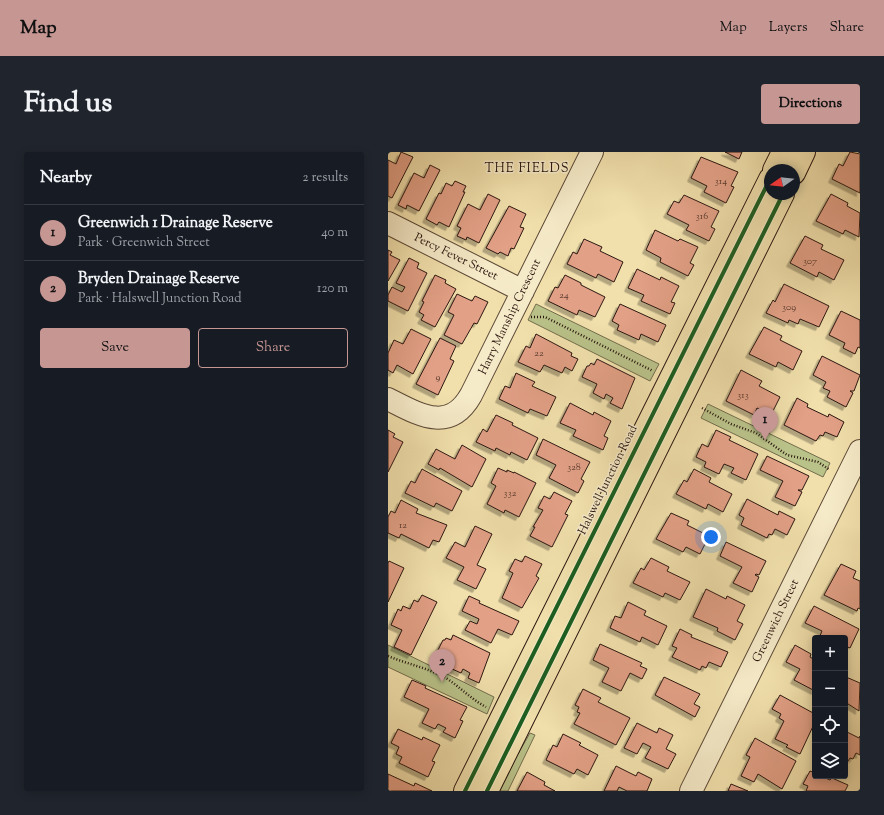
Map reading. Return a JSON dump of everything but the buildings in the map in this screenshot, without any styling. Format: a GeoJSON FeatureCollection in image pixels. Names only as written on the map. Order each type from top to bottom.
{"type":"FeatureCollection","features":[{"type":"Feature","properties":{"kind":"main road","name":"Halswell Junction Road"},"geometry":{"type":"LineString","coordinates":[[786,164],[804,152]]}},
{"type":"Feature","properties":{"kind":"main road","name":"Halswell Junction Road"},"geometry":{"type":"LineString","coordinates":[[487,791],[548,644],[764,200]]}},
{"type":"Feature","properties":{"kind":"main road","name":"Halswell Junction Road"},"geometry":{"type":"LineString","coordinates":[[465,791],[548,644],[781,200]]}},
{"type":"Feature","properties":{"kind":"street","name":"Harry Manship Crescent"},"geometry":{"type":"LineString","coordinates":[[388,399],[427,417],[438,419],[447,417],[463,407],[471,395],[592,152]]}},
{"type":"Feature","properties":{"kind":"street","name":"Percy Fever Street"},"geometry":{"type":"LineString","coordinates":[[388,224],[523,291]]}},
{"type":"Feature","properties":{"kind":"street","name":"Greenwich Street"},"geometry":{"type":"LineString","coordinates":[[691,791],[860,451]]}},
{"type":"Feature","properties":{"kind":"path"},"geometry":{"type":"LineString","coordinates":[[526,316],[545,317],[659,374]]}},
{"type":"Feature","properties":{"kind":"path"},"geometry":{"type":"LineString","coordinates":[[702,408],[731,424],[756,433],[787,455],[818,462],[845,480]]}},
{"type":"Feature","properties":{"kind":"path"},"geometry":{"type":"LineString","coordinates":[[388,656],[439,674],[452,682],[473,700],[492,709]]}},
{"type":"Feature","properties":{"kind":"green space"},"geometry":{"type":"Polygon","coordinates":[[[536,304],[659,364],[650,381],[528,320],[536,304]]]}},
{"type":"Feature","properties":{"kind":"green space"},"geometry":{"type":"Polygon","coordinates":[[[708,404],[830,463],[823,477],[701,418],[708,404]]]}},
{"type":"Feature","properties":{"kind":"green space"},"geometry":{"type":"Polygon","coordinates":[[[388,645],[494,697],[487,714],[388,667],[388,645]]]}},
{"type":"Feature","properties":{"kind":"green space"},"geometry":{"type":"Polygon","coordinates":[[[530,733],[535,735],[508,791],[495,791],[511,760],[518,754],[530,733]]]}},
{"type":"Feature","properties":{"kind":"cycle path"},"geometry":{"type":"LineString","coordinates":[[465,791],[764,191]]}},
{"type":"Feature","properties":{"kind":"cycle path"},"geometry":{"type":"LineString","coordinates":[[487,791],[780,200]]}},
{"type":"Feature","properties":{"kind":"place","name":"Greenwich 1 Drainage Reserve"},"geometry":{"type":"Point","coordinates":[765,440]}},
{"type":"Feature","properties":{"kind":"place","name":"Bryden Drainage Reserve"},"geometry":{"type":"Point","coordinates":[442,682]}},
{"type":"Feature","properties":{"kind":"district","name":"THE FIELDS"},"geometry":{"type":"Point","coordinates":[527,169]}}]}
